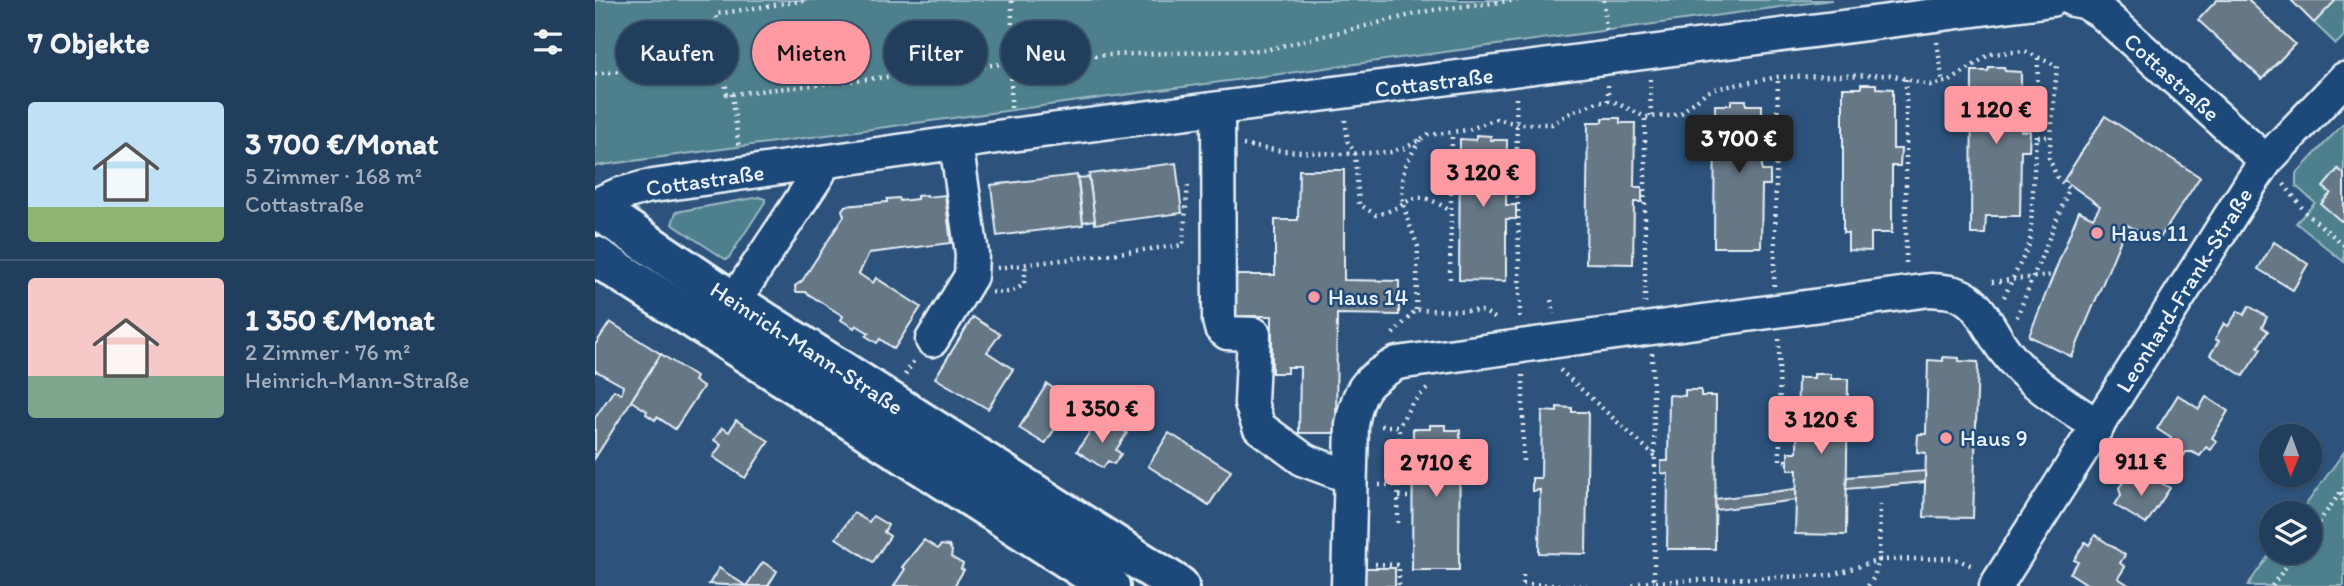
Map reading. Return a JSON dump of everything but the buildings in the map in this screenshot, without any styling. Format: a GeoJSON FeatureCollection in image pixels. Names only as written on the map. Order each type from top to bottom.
{"type":"FeatureCollection","features":[{"type":"Feature","properties":{"kind":"main road","name":"Heinrich-Mann-Straße"},"geometry":{"type":"LineString","coordinates":[[595,207],[724,317],[1002,517],[1110,586]]}},
{"type":"Feature","properties":{"kind":"main road","name":"Heinrich-Mann-Straße"},"geometry":{"type":"LineString","coordinates":[[595,256],[724,317],[1022,485],[1179,586]]}},
{"type":"Feature","properties":{"kind":"street","name":"Cottastraße"},"geometry":{"type":"LineString","coordinates":[[595,207],[617,195],[646,187],[1011,135],[2051,0]]}},
{"type":"Feature","properties":{"kind":"street","name":"Cottastraße"},"geometry":{"type":"LineString","coordinates":[[2073,0],[2084,2],[2101,12],[2266,161]]}},
{"type":"Feature","properties":{"kind":"street","name":"Leonhard-Frank-Straße"},"geometry":{"type":"LineString","coordinates":[[1998,583],[2266,161],[2344,79]]}},
{"type":"Feature","properties":{"kind":"street"},"geometry":{"type":"LineString","coordinates":[[1218,109],[1221,328],[1227,333],[1254,334],[1251,403],[1259,427],[1304,460],[1350,477]]}},
{"type":"Feature","properties":{"kind":"street"},"geometry":{"type":"LineString","coordinates":[[932,340],[967,280],[972,254],[956,143]]}},
{"type":"Feature","properties":{"kind":"street"},"geometry":{"type":"LineString","coordinates":[[724,317],[819,173],[818,163]]}},
{"type":"Feature","properties":{"kind":"street"},"geometry":{"type":"LineString","coordinates":[[1349,575],[1352,425],[1356,402],[1373,377],[1397,363],[1648,328],[1776,325],[1906,294],[1930,290],[1956,292],[1970,300],[2005,352],[2025,374],[2062,403],[2098,426]]}},
{"type":"Feature","properties":{"kind":"street"},"geometry":{"type":"LineString","coordinates":[[1002,517],[1022,485]]}},
{"type":"Feature","properties":{"kind":"path"},"geometry":{"type":"LineString","coordinates":[[717,21],[716,14],[807,0]]}},
{"type":"Feature","properties":{"kind":"path"},"geometry":{"type":"LineString","coordinates":[[1012,0],[1012,21]]}},
{"type":"Feature","properties":{"kind":"path"},"geometry":{"type":"LineString","coordinates":[[1090,56],[1265,50],[1432,10],[1518,0]]}},
{"type":"Feature","properties":{"kind":"path"},"geometry":{"type":"LineString","coordinates":[[1933,16],[1943,83]]}},
{"type":"Feature","properties":{"kind":"path"},"geometry":{"type":"LineString","coordinates":[[1218,149],[1250,145],[1282,151],[1355,154],[1391,152],[1440,132],[1452,133],[1496,120],[1518,124],[1552,124],[1572,112],[1600,101],[1613,101],[1648,116],[1681,113],[1714,89],[1779,77],[1890,75],[1930,85],[1943,83],[1949,82],[1990,54],[2025,51],[2057,65],[2049,158],[2057,177],[2069,189],[2014,325]]}},
{"type":"Feature","properties":{"kind":"path"},"geometry":{"type":"LineString","coordinates":[[1649,54],[1648,328],[1655,456],[1654,582]]}},
{"type":"Feature","properties":{"kind":"path"},"geometry":{"type":"LineString","coordinates":[[2036,136],[2038,57]]}},
{"type":"Feature","properties":{"kind":"path"},"geometry":{"type":"LineString","coordinates":[[726,84],[727,94],[732,94],[1001,64]]}},
{"type":"Feature","properties":{"kind":"path"},"geometry":{"type":"LineString","coordinates":[[595,74],[616,71]]}},
{"type":"Feature","properties":{"kind":"path"},"geometry":{"type":"LineString","coordinates":[[1779,77],[1776,325],[1780,461],[1788,461]]}},
{"type":"Feature","properties":{"kind":"path"},"geometry":{"type":"LineString","coordinates":[[1906,79],[1906,294]]}},
{"type":"Feature","properties":{"kind":"path"},"geometry":{"type":"LineString","coordinates":[[1011,84],[1011,135]]}},
{"type":"Feature","properties":{"kind":"path"},"geometry":{"type":"LineString","coordinates":[[732,94],[739,153]]}},
{"type":"Feature","properties":{"kind":"path"},"geometry":{"type":"LineString","coordinates":[[1516,106],[1516,346]]}},
{"type":"Feature","properties":{"kind":"path"},"geometry":{"type":"LineString","coordinates":[[1450,279],[1452,133]]}},
{"type":"Feature","properties":{"kind":"path"},"geometry":{"type":"LineString","coordinates":[[1397,363],[1387,341],[1416,310],[1418,247],[1406,218],[1403,201],[1404,168],[1420,139]]}},
{"type":"Feature","properties":{"kind":"path"},"geometry":{"type":"LineString","coordinates":[[1348,142],[1355,154],[1359,204],[1376,215],[1388,212],[1403,201],[1423,197],[1450,211]]}},
{"type":"Feature","properties":{"kind":"path"},"geometry":{"type":"LineString","coordinates":[[2266,161],[2306,213],[2344,245]]}},
{"type":"Feature","properties":{"kind":"path"},"geometry":{"type":"LineString","coordinates":[[967,280],[1026,265],[1183,245],[1188,171]]}},
{"type":"Feature","properties":{"kind":"path"},"geometry":{"type":"LineString","coordinates":[[967,280],[1008,293],[1024,284],[1026,265]]}},
{"type":"Feature","properties":{"kind":"path"},"geometry":{"type":"LineString","coordinates":[[1416,310],[1483,311],[1509,329],[1523,370],[1523,461]]}},
{"type":"Feature","properties":{"kind":"path"},"geometry":{"type":"LineString","coordinates":[[1557,367],[1655,456]]}},
{"type":"Feature","properties":{"kind":"path"},"geometry":{"type":"LineString","coordinates":[[1398,523],[1399,426]]}},
{"type":"Feature","properties":{"kind":"path"},"geometry":{"type":"LineString","coordinates":[[2342,490],[2344,503]]}},
{"type":"Feature","properties":{"kind":"path"},"geometry":{"type":"LineString","coordinates":[[2322,518],[2342,490]]}},
{"type":"Feature","properties":{"kind":"path"},"geometry":{"type":"LineString","coordinates":[[1399,497],[1412,497]]}},
{"type":"Feature","properties":{"kind":"path"},"geometry":{"type":"LineString","coordinates":[[1868,586],[1879,560],[1880,504]]}},
{"type":"Feature","properties":{"kind":"path"},"geometry":{"type":"LineString","coordinates":[[1633,586],[1654,582],[1832,575],[1879,560],[1953,558],[1987,572],[1998,583]]}},
{"type":"Feature","properties":{"kind":"path"},"geometry":{"type":"LineString","coordinates":[[2272,586],[2288,564]]}},
{"type":"Feature","properties":{"kind":"path"},"geometry":{"type":"LineString","coordinates":[[1349,575],[1399,565],[1399,586]]}},
{"type":"Feature","properties":{"kind":"path"},"geometry":{"type":"LineString","coordinates":[[1523,575],[1523,585],[1587,586]]}},
{"type":"Feature","properties":{"kind":"green space"},"geometry":{"type":"Polygon","coordinates":[[[595,0],[1832,0],[595,166],[595,0]]]}},
{"type":"Feature","properties":{"kind":"green space"},"geometry":{"type":"Polygon","coordinates":[[[2334,0],[2344,0],[2344,36],[2336,44],[2313,22],[2334,0]]]}},
{"type":"Feature","properties":{"kind":"green space"},"geometry":{"type":"Polygon","coordinates":[[[2344,123],[2344,262],[2296,223],[2315,203],[2296,186],[2296,174],[2344,123]]]}},
{"type":"Feature","properties":{"kind":"green space"},"geometry":{"type":"Polygon","coordinates":[[[759,197],[765,199],[765,202],[728,259],[672,224],[676,212],[759,197]]]}},
{"type":"Feature","properties":{"kind":"green space"},"geometry":{"type":"Polygon","coordinates":[[[2344,452],[2344,586],[2247,586],[2263,564],[2322,564],[2322,501],[2309,501],[2319,487],[2322,487],[2322,482],[2344,452]]]}},
{"type":"Feature","properties":{"kind":"place","name":"Haus 11"},"geometry":{"type":"Point","coordinates":[2097,233]}},
{"type":"Feature","properties":{"kind":"place","name":"Haus 14"},"geometry":{"type":"Point","coordinates":[1314,297]}},
{"type":"Feature","properties":{"kind":"place","name":"Haus 9"},"geometry":{"type":"Point","coordinates":[1946,438]}}]}
